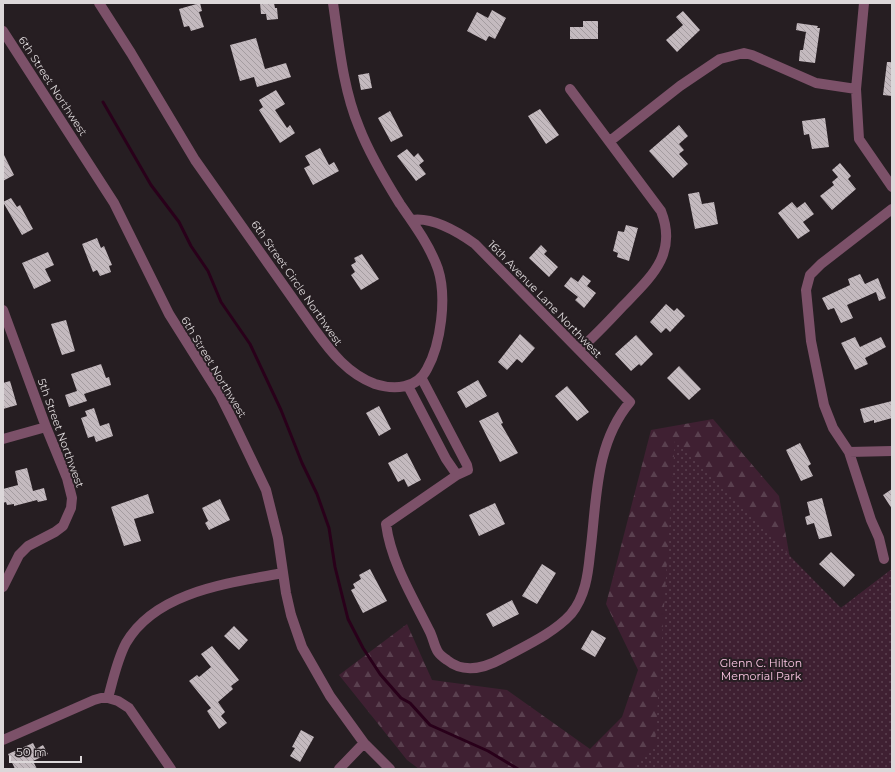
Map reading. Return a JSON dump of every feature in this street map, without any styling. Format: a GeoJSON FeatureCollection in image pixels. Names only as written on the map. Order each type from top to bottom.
{"type":"FeatureCollection","features":[{"type":"Feature","properties":{"kind":"street","name":"6th Street Circle Northwest"},"geometry":{"type":"LineString","coordinates":[[99,3],[132,53],[195,160],[332,354],[348,368],[374,383],[397,388],[408,386],[422,379]]}},
{"type":"Feature","properties":{"kind":"street"},"geometry":{"type":"LineString","coordinates":[[333,3],[349,96],[359,127],[396,198],[412,220],[438,270],[442,308],[437,339],[431,362],[422,379],[467,465],[468,470],[456,475],[446,459],[408,386]]}},
{"type":"Feature","properties":{"kind":"street"},"geometry":{"type":"LineString","coordinates":[[864,3],[856,89],[859,139],[892,187]]}},
{"type":"Feature","properties":{"kind":"street","name":"6th Street Northwest"},"geometry":{"type":"LineString","coordinates":[[3,31],[114,203],[169,314],[232,419],[266,490],[278,538],[291,615],[302,647],[330,696],[364,743],[390,769]]}},
{"type":"Feature","properties":{"kind":"street"},"geometry":{"type":"LineString","coordinates":[[610,141],[680,86],[720,59],[732,55],[744,53],[752,55],[816,83],[856,89]]}},
{"type":"Feature","properties":{"kind":"street"},"geometry":{"type":"LineString","coordinates":[[570,89],[661,211],[665,221],[666,248],[660,265],[651,278],[580,350]]}},
{"type":"Feature","properties":{"kind":"street"},"geometry":{"type":"LineString","coordinates":[[884,559],[879,538],[871,520],[849,452],[833,428],[824,405],[811,341],[806,304],[807,284],[810,275],[821,264],[892,209]]}},
{"type":"Feature","properties":{"kind":"street","name":"16th Avenue Lane Northwest"},"geometry":{"type":"LineString","coordinates":[[412,220],[422,219],[436,223],[462,235],[475,244],[630,402],[611,430],[603,453],[597,486],[588,572],[585,587],[576,607],[570,615],[547,634],[498,661],[477,670],[454,666],[438,653],[431,634],[402,576],[388,538],[386,524],[456,475]]}},
{"type":"Feature","properties":{"kind":"street","name":"5th Street Northwest"},"geometry":{"type":"LineString","coordinates":[[3,310],[67,478],[72,498],[71,508],[62,526],[55,532],[28,546],[19,554],[3,587]]}},
{"type":"Feature","properties":{"kind":"street"},"geometry":{"type":"LineString","coordinates":[[3,439],[46,426]]}},
{"type":"Feature","properties":{"kind":"street"},"geometry":{"type":"LineString","coordinates":[[849,452],[892,451]]}},
{"type":"Feature","properties":{"kind":"street"},"geometry":{"type":"LineString","coordinates":[[108,698],[119,660],[126,643],[146,618],[188,596],[213,586],[283,573]]}},
{"type":"Feature","properties":{"kind":"street"},"geometry":{"type":"LineString","coordinates":[[3,740],[94,700],[108,698],[118,701],[129,708],[171,769]]}},
{"type":"Feature","properties":{"kind":"street"},"geometry":{"type":"LineString","coordinates":[[338,769],[364,743]]}},
{"type":"Feature","properties":{"kind":"green space"},"geometry":{"type":"Polygon","coordinates":[[[713,419],[779,496],[793,576],[841,608],[892,569],[892,769],[419,769],[407,760],[339,675],[407,624],[432,680],[507,690],[590,749],[622,717],[638,670],[606,604],[651,430],[713,419]]]}},
{"type":"Feature","properties":{"kind":"green space","name":"Glenn C. Hilton Memorial Park"},"geometry":{"type":"Polygon","coordinates":[[[675,439],[841,608],[892,569],[892,769],[629,769],[655,745],[675,439]]]}},
{"type":"Feature","properties":{"kind":"building"},"geometry":{"type":"Polygon","coordinates":[[[200,3],[202,11],[199,12],[204,27],[191,31],[189,26],[184,27],[179,9],[200,3]]]}},
{"type":"Feature","properties":{"kind":"building"},"geometry":{"type":"Polygon","coordinates":[[[260,3],[274,3],[275,8],[277,8],[278,19],[267,20],[266,14],[261,14],[260,3]]]}},
{"type":"Feature","properties":{"kind":"building"},"geometry":{"type":"Polygon","coordinates":[[[492,10],[506,18],[495,39],[489,36],[486,41],[467,31],[477,12],[488,18],[492,10]]]}},
{"type":"Feature","properties":{"kind":"building"},"geometry":{"type":"Polygon","coordinates":[[[683,11],[700,30],[677,52],[666,40],[683,25],[676,17],[683,11]]]}},
{"type":"Feature","properties":{"kind":"building"},"geometry":{"type":"Polygon","coordinates":[[[583,21],[598,21],[598,39],[570,39],[570,27],[583,27],[583,21]]]}},
{"type":"Feature","properties":{"kind":"building"},"geometry":{"type":"Polygon","coordinates":[[[797,23],[818,26],[817,28],[820,28],[815,63],[799,61],[800,50],[803,50],[806,32],[796,30],[797,23]]]}},
{"type":"Feature","properties":{"kind":"building"},"geometry":{"type":"Polygon","coordinates":[[[256,38],[265,69],[286,63],[291,77],[257,87],[254,77],[240,81],[230,45],[256,38]]]}},
{"type":"Feature","properties":{"kind":"building"},"geometry":{"type":"Polygon","coordinates":[[[887,62],[892,62],[892,96],[883,95],[887,62]]]}},
{"type":"Feature","properties":{"kind":"building"},"geometry":{"type":"Polygon","coordinates":[[[369,73],[372,88],[361,90],[358,75],[369,73]]]}},
{"type":"Feature","properties":{"kind":"building"},"geometry":{"type":"Polygon","coordinates":[[[276,90],[285,104],[275,110],[287,128],[290,125],[295,133],[280,143],[259,110],[263,107],[259,100],[276,90]]]}},
{"type":"Feature","properties":{"kind":"building"},"geometry":{"type":"Polygon","coordinates":[[[540,109],[559,135],[546,144],[528,116],[540,109]]]}},
{"type":"Feature","properties":{"kind":"building"},"geometry":{"type":"Polygon","coordinates":[[[390,111],[403,136],[391,142],[378,118],[390,111]]]}},
{"type":"Feature","properties":{"kind":"building"},"geometry":{"type":"Polygon","coordinates":[[[825,118],[829,147],[812,149],[809,134],[804,135],[802,121],[825,118]]]}},
{"type":"Feature","properties":{"kind":"building"},"geometry":{"type":"Polygon","coordinates":[[[679,125],[688,136],[679,144],[684,150],[679,154],[688,164],[673,178],[649,151],[679,125]]]}},
{"type":"Feature","properties":{"kind":"building"},"geometry":{"type":"Polygon","coordinates":[[[320,148],[329,165],[334,162],[339,171],[313,185],[304,168],[310,165],[305,156],[320,148]]]}},
{"type":"Feature","properties":{"kind":"building"},"geometry":{"type":"Polygon","coordinates":[[[407,149],[414,157],[418,153],[424,161],[419,165],[426,174],[416,181],[397,156],[407,149]]]}},
{"type":"Feature","properties":{"kind":"building"},"geometry":{"type":"Polygon","coordinates":[[[3,153],[14,175],[3,181],[3,153]]]}},
{"type":"Feature","properties":{"kind":"building"},"geometry":{"type":"Polygon","coordinates":[[[840,163],[851,176],[848,179],[856,189],[832,210],[820,196],[834,185],[832,182],[838,177],[832,170],[840,163]]]}},
{"type":"Feature","properties":{"kind":"building"},"geometry":{"type":"Polygon","coordinates":[[[699,192],[702,204],[714,202],[718,224],[695,229],[688,194],[699,192]]]}},
{"type":"Feature","properties":{"kind":"building"},"geometry":{"type":"Polygon","coordinates":[[[11,198],[17,207],[20,205],[33,229],[22,235],[3,202],[11,198]]]}},
{"type":"Feature","properties":{"kind":"building"},"geometry":{"type":"Polygon","coordinates":[[[792,202],[797,208],[805,202],[814,214],[803,222],[810,231],[798,239],[778,213],[792,202]]]}},
{"type":"Feature","properties":{"kind":"building"},"geometry":{"type":"Polygon","coordinates":[[[626,225],[638,228],[629,261],[617,257],[618,253],[613,251],[618,231],[624,232],[626,225]]]}},
{"type":"Feature","properties":{"kind":"building"},"geometry":{"type":"Polygon","coordinates":[[[97,238],[101,248],[104,246],[112,265],[109,266],[111,272],[100,276],[97,270],[93,272],[82,244],[97,238]]]}},
{"type":"Feature","properties":{"kind":"building"},"geometry":{"type":"Polygon","coordinates":[[[541,245],[547,251],[544,254],[558,267],[549,277],[529,258],[541,245]]]}},
{"type":"Feature","properties":{"kind":"building"},"geometry":{"type":"Polygon","coordinates":[[[48,252],[54,265],[45,269],[51,281],[34,289],[22,263],[48,252]]]}},
{"type":"Feature","properties":{"kind":"building"},"geometry":{"type":"Polygon","coordinates":[[[362,254],[379,279],[361,290],[351,275],[355,272],[351,265],[356,262],[354,258],[362,254]]]}},
{"type":"Feature","properties":{"kind":"building"},"geometry":{"type":"Polygon","coordinates":[[[860,274],[865,284],[878,278],[886,298],[879,301],[876,292],[847,305],[853,318],[841,323],[834,308],[828,310],[822,298],[850,285],[848,279],[860,274]]]}},
{"type":"Feature","properties":{"kind":"building"},"geometry":{"type":"Polygon","coordinates":[[[583,275],[591,281],[587,286],[596,293],[584,308],[575,300],[578,297],[564,286],[571,277],[578,282],[583,275]]]}},
{"type":"Feature","properties":{"kind":"building"},"geometry":{"type":"Polygon","coordinates":[[[666,304],[674,311],[677,308],[685,316],[670,332],[666,328],[661,333],[650,322],[666,304]]]}},
{"type":"Feature","properties":{"kind":"building"},"geometry":{"type":"Polygon","coordinates":[[[66,320],[75,351],[62,355],[51,324],[66,320]]]}},
{"type":"Feature","properties":{"kind":"building"},"geometry":{"type":"Polygon","coordinates":[[[520,334],[535,348],[522,363],[517,359],[507,370],[498,362],[520,334]]]}},
{"type":"Feature","properties":{"kind":"building"},"geometry":{"type":"Polygon","coordinates":[[[636,335],[653,354],[641,366],[639,364],[631,371],[615,354],[636,335]]]}},
{"type":"Feature","properties":{"kind":"building"},"geometry":{"type":"Polygon","coordinates":[[[855,337],[860,347],[881,337],[886,347],[865,358],[868,364],[855,370],[841,343],[855,337]]]}},
{"type":"Feature","properties":{"kind":"building"},"geometry":{"type":"Polygon","coordinates":[[[101,364],[106,378],[109,377],[111,385],[84,394],[87,401],[69,407],[65,395],[77,391],[71,374],[101,364]]]}},
{"type":"Feature","properties":{"kind":"building"},"geometry":{"type":"Polygon","coordinates":[[[679,366],[701,389],[689,400],[667,378],[679,366]]]}},
{"type":"Feature","properties":{"kind":"building"},"geometry":{"type":"Polygon","coordinates":[[[478,380],[487,396],[466,408],[457,392],[478,380]]]}},
{"type":"Feature","properties":{"kind":"building"},"geometry":{"type":"Polygon","coordinates":[[[10,381],[17,405],[3,409],[3,383],[10,381]]]}},
{"type":"Feature","properties":{"kind":"building"},"geometry":{"type":"Polygon","coordinates":[[[567,386],[589,412],[577,421],[555,396],[567,386]]]}},
{"type":"Feature","properties":{"kind":"building"},"geometry":{"type":"Polygon","coordinates":[[[892,401],[892,418],[874,423],[874,420],[864,423],[860,409],[892,401]]]}},
{"type":"Feature","properties":{"kind":"building"},"geometry":{"type":"Polygon","coordinates":[[[379,406],[391,429],[379,436],[366,413],[379,406]]]}},
{"type":"Feature","properties":{"kind":"building"},"geometry":{"type":"Polygon","coordinates":[[[94,408],[100,426],[109,423],[113,436],[96,442],[94,436],[88,438],[81,418],[87,416],[85,411],[94,408]]]}},
{"type":"Feature","properties":{"kind":"building"},"geometry":{"type":"Polygon","coordinates":[[[498,412],[503,423],[501,424],[518,453],[500,462],[479,421],[498,412]]]}},
{"type":"Feature","properties":{"kind":"building"},"geometry":{"type":"Polygon","coordinates":[[[800,443],[811,464],[808,466],[813,476],[801,481],[786,450],[800,443]]]}},
{"type":"Feature","properties":{"kind":"building"},"geometry":{"type":"Polygon","coordinates":[[[407,453],[421,480],[408,487],[404,479],[398,482],[388,463],[407,453]]]}},
{"type":"Feature","properties":{"kind":"building"},"geometry":{"type":"Polygon","coordinates":[[[27,468],[33,491],[44,488],[47,500],[38,502],[37,500],[14,506],[14,504],[7,505],[6,502],[3,503],[3,489],[18,485],[15,471],[27,468]]]}},
{"type":"Feature","properties":{"kind":"building"},"geometry":{"type":"Polygon","coordinates":[[[892,489],[892,509],[883,495],[892,489]]]}},
{"type":"Feature","properties":{"kind":"building"},"geometry":{"type":"Polygon","coordinates":[[[148,494],[154,513],[134,519],[141,541],[124,546],[111,507],[148,494]]]}},
{"type":"Feature","properties":{"kind":"building"},"geometry":{"type":"Polygon","coordinates":[[[822,498],[832,536],[819,539],[814,523],[807,525],[805,517],[810,515],[807,502],[822,498]]]}},
{"type":"Feature","properties":{"kind":"building"},"geometry":{"type":"Polygon","coordinates":[[[220,499],[230,520],[209,530],[205,523],[208,521],[202,508],[220,499]]]}},
{"type":"Feature","properties":{"kind":"building"},"geometry":{"type":"Polygon","coordinates":[[[495,503],[505,524],[479,536],[469,515],[495,503]]]}},
{"type":"Feature","properties":{"kind":"building"},"geometry":{"type":"Polygon","coordinates":[[[831,552],[855,575],[844,587],[819,564],[831,552]]]}},
{"type":"Feature","properties":{"kind":"building"},"geometry":{"type":"Polygon","coordinates":[[[542,564],[556,573],[537,604],[522,596],[542,564]]]}},
{"type":"Feature","properties":{"kind":"building"},"geometry":{"type":"Polygon","coordinates":[[[370,569],[387,601],[363,613],[351,590],[355,588],[353,584],[361,579],[359,575],[370,569]]]}},
{"type":"Feature","properties":{"kind":"building"},"geometry":{"type":"Polygon","coordinates":[[[512,600],[519,614],[493,627],[486,614],[512,600]]]}},
{"type":"Feature","properties":{"kind":"building"},"geometry":{"type":"Polygon","coordinates":[[[234,626],[248,640],[239,650],[224,636],[234,626]]]}},
{"type":"Feature","properties":{"kind":"building"},"geometry":{"type":"Polygon","coordinates":[[[592,630],[606,638],[595,657],[581,649],[592,630]]]}},
{"type":"Feature","properties":{"kind":"building"},"geometry":{"type":"Polygon","coordinates":[[[212,646],[239,680],[231,686],[233,689],[218,702],[225,712],[221,716],[227,723],[219,729],[207,711],[211,708],[189,681],[197,675],[199,677],[211,667],[201,654],[212,646]]]}},
{"type":"Feature","properties":{"kind":"building"},"geometry":{"type":"Polygon","coordinates":[[[301,730],[314,737],[300,762],[290,756],[295,748],[292,747],[301,730]]]}},
{"type":"Feature","properties":{"kind":"building"},"geometry":{"type":"Polygon","coordinates":[[[33,743],[36,749],[43,745],[48,754],[33,761],[37,769],[15,769],[8,754],[33,743]]]}},
{"type":"Feature","properties":{"kind":"waterway"},"geometry":{"type":"LineString","coordinates":[[103,102],[151,185],[179,222],[191,246],[208,271],[221,302],[250,344],[281,410],[302,463],[317,494],[329,528],[335,567],[348,619],[363,648],[380,674],[401,698],[410,703],[430,725],[488,751],[518,769]]}}]}
